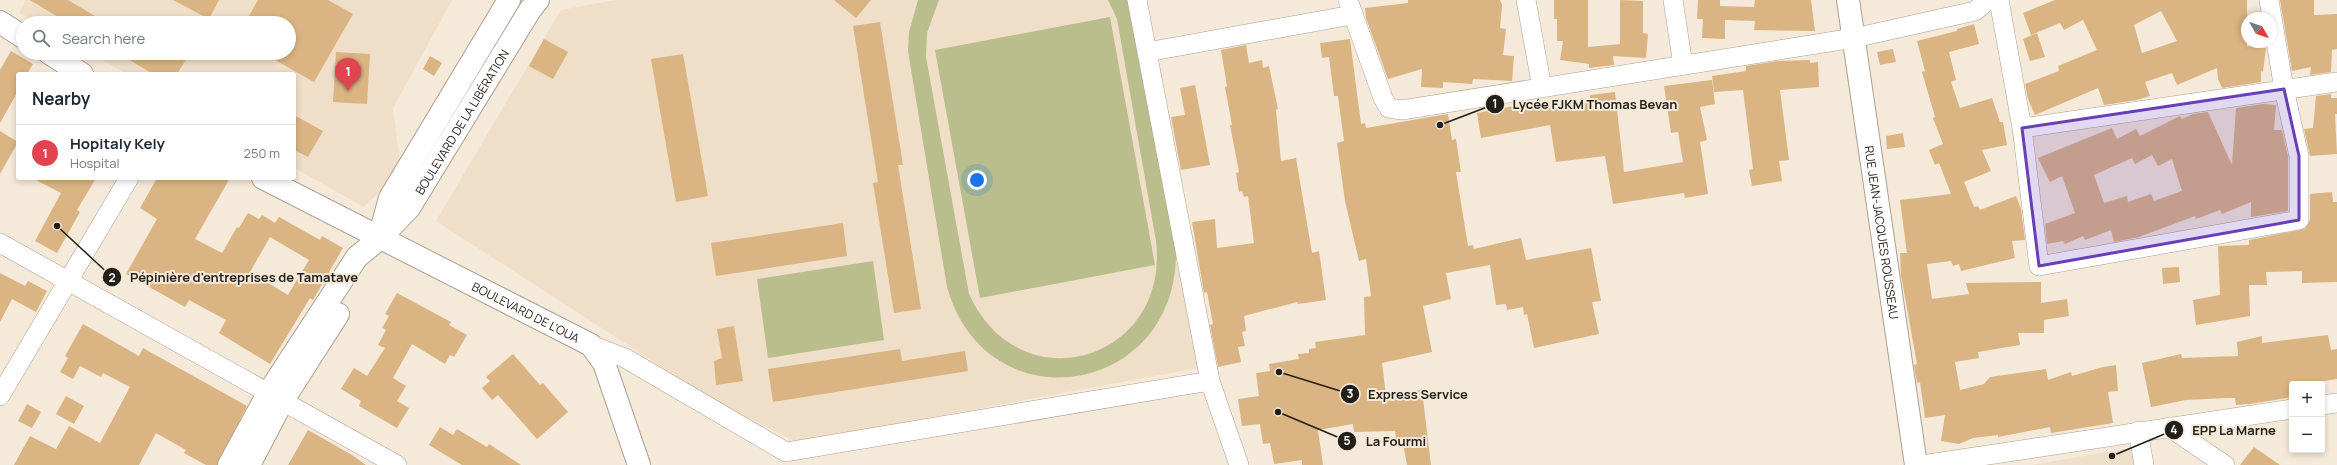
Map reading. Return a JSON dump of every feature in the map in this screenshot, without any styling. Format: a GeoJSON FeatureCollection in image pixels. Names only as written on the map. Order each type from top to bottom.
{"type":"FeatureCollection","features":[{"type":"Feature","properties":{"kind":"main road","name":"BOULEVARD DE LA LIBÉRATION"},"geometry":{"type":"LineString","coordinates":[[379,239],[390,198],[509,0]]}},
{"type":"Feature","properties":{"kind":"main road","name":"BOULEVARD DE LA LIBÉRATION"},"geometry":{"type":"LineString","coordinates":[[229,465],[276,396],[357,256],[379,239],[410,208],[530,10],[538,0]]}},
{"type":"Feature","properties":{"kind":"main road","name":"RUE JEAN-JACQUES ROUSSEAU"},"geometry":{"type":"LineString","coordinates":[[1848,0],[1916,465]]}},
{"type":"Feature","properties":{"kind":"main road"},"geometry":{"type":"LineString","coordinates":[[0,22],[16,32]]}},
{"type":"Feature","properties":{"kind":"main road"},"geometry":{"type":"LineString","coordinates":[[60,60],[79,72]]}},
{"type":"Feature","properties":{"kind":"main road","name":"BOULEVARD DE L'OUA"},"geometry":{"type":"LineString","coordinates":[[267,180],[379,239],[591,345]]}},
{"type":"Feature","properties":{"kind":"main road"},"geometry":{"type":"LineString","coordinates":[[591,345],[604,363],[639,465]]}},
{"type":"Feature","properties":{"kind":"main road","name":"BOULEVARD DE LA LIBÉRATION"},"geometry":{"type":"LineString","coordinates":[[249,465],[276,396]]}},
{"type":"Feature","properties":{"kind":"street"},"geometry":{"type":"LineString","coordinates":[[1138,0],[1210,381],[1239,465]]}},
{"type":"Feature","properties":{"kind":"street"},"geometry":{"type":"LineString","coordinates":[[1526,0],[1542,88]]}},
{"type":"Feature","properties":{"kind":"street"},"geometry":{"type":"LineString","coordinates":[[1673,0],[1683,65]]}},
{"type":"Feature","properties":{"kind":"street"},"geometry":{"type":"LineString","coordinates":[[1147,52],[1350,8],[1383,98],[1390,108],[1402,110],[1854,38],[1974,11],[1988,0]]}},
{"type":"Feature","properties":{"kind":"street"},"geometry":{"type":"LineString","coordinates":[[1999,0],[2022,128],[2040,266],[2299,220],[2300,156],[2284,89],[2269,0]]}},
{"type":"Feature","properties":{"kind":"street"},"geometry":{"type":"LineString","coordinates":[[2022,128],[2337,82]]}},
{"type":"Feature","properties":{"kind":"street"},"geometry":{"type":"LineString","coordinates":[[0,396],[128,180]]}},
{"type":"Feature","properties":{"kind":"street"},"geometry":{"type":"LineString","coordinates":[[0,243],[397,465]]}},
{"type":"Feature","properties":{"kind":"street","name":"BOULEVARD DE L'OUA"},"geometry":{"type":"LineString","coordinates":[[591,345],[626,358],[783,458]]}},
{"type":"Feature","properties":{"kind":"street"},"geometry":{"type":"LineString","coordinates":[[783,458],[1210,381]]}},
{"type":"Feature","properties":{"kind":"street"},"geometry":{"type":"LineString","coordinates":[[2325,405],[2337,403]]}},
{"type":"Feature","properties":{"kind":"street"},"geometry":{"type":"LineString","coordinates":[[1922,465],[2138,431],[2289,409]]}},
{"type":"Feature","properties":{"kind":"street"},"geometry":{"type":"LineString","coordinates":[[2169,427],[2225,465]]}},
{"type":"Feature","properties":{"kind":"street"},"geometry":{"type":"LineString","coordinates":[[2138,431],[2144,465]]}},
{"type":"Feature","properties":{"kind":"highlighted area"},"geometry":{"type":"Polygon","coordinates":[[[2284,89],[2299,156],[2299,220],[2039,266],[2022,128],[2284,89]]]}},
{"type":"Feature","properties":{"kind":"shaded area"},"geometry":{"type":"Polygon","coordinates":[[[26,0],[452,0],[393,108],[401,171],[364,207],[296,169],[296,72],[123,72],[102,60],[296,60],[296,16],[24,16],[19,13],[26,0]]]}},
{"type":"Feature","properties":{"kind":"shaded area"},"geometry":{"type":"Polygon","coordinates":[[[616,0],[1136,0],[1198,368],[796,442],[707,396],[436,221],[561,10],[616,0]]]}},
{"type":"Feature","properties":{"kind":"shaded area"},"geometry":{"type":"Polygon","coordinates":[[[2137,447],[2140,465],[2032,465],[2137,447]]]}},
{"type":"Feature","properties":{"kind":"green space"},"geometry":{"type":"Polygon","coordinates":[[[918,0],[939,0],[927,33],[926,57],[969,294],[992,329],[1021,350],[1054,358],[1086,354],[1116,340],[1140,316],[1154,283],[1156,241],[1117,19],[1108,0],[1130,0],[1176,253],[1168,302],[1146,339],[1114,364],[1076,376],[1037,375],[999,361],[968,331],[947,287],[908,51],[909,32],[918,0]]]}},
{"type":"Feature","properties":{"kind":"green space"},"geometry":{"type":"Polygon","coordinates":[[[1110,17],[1155,265],[980,298],[935,50],[1110,17]]]}},
{"type":"Feature","properties":{"kind":"green space"},"geometry":{"type":"Polygon","coordinates":[[[873,261],[884,340],[768,358],[757,279],[873,261]]]}},
{"type":"Feature","properties":{"kind":"building"},"geometry":{"type":"Polygon","coordinates":[[[30,0],[68,0],[95,16],[56,16],[30,0]]]}},
{"type":"Feature","properties":{"kind":"building"},"geometry":{"type":"Polygon","coordinates":[[[173,0],[219,0],[211,16],[203,16],[173,0]]]}},
{"type":"Feature","properties":{"kind":"building"},"geometry":{"type":"Polygon","coordinates":[[[258,0],[328,0],[353,14],[314,82],[275,60],[296,60],[296,16],[249,16],[258,0]]]}},
{"type":"Feature","properties":{"kind":"building"},"geometry":{"type":"Polygon","coordinates":[[[834,0],[871,0],[856,18],[834,0]]]}},
{"type":"Feature","properties":{"kind":"building"},"geometry":{"type":"Polygon","coordinates":[[[1408,0],[1500,0],[1502,5],[1500,28],[1506,29],[1503,55],[1514,56],[1512,81],[1473,79],[1472,84],[1443,82],[1443,88],[1421,87],[1422,69],[1388,79],[1366,18],[1365,8],[1408,3],[1408,0]]]}},
{"type":"Feature","properties":{"kind":"building"},"geometry":{"type":"Polygon","coordinates":[[[1554,0],[1588,0],[1588,47],[1620,44],[1620,0],[1643,1],[1643,33],[1648,34],[1646,58],[1613,56],[1614,65],[1589,68],[1589,64],[1560,60],[1563,41],[1557,41],[1557,19],[1554,19],[1554,0]]]}},
{"type":"Feature","properties":{"kind":"building"},"geometry":{"type":"Polygon","coordinates":[[[1698,0],[1720,0],[1720,6],[1754,7],[1755,0],[1811,0],[1815,31],[1754,30],[1755,21],[1725,20],[1725,39],[1702,38],[1703,19],[1697,19],[1698,0]]]}},
{"type":"Feature","properties":{"kind":"building"},"geometry":{"type":"Polygon","coordinates":[[[2055,0],[2247,0],[2247,12],[2241,12],[2241,48],[2266,48],[2263,72],[2261,71],[2261,82],[2222,88],[2218,79],[2217,68],[2177,85],[2172,73],[2145,82],[2150,96],[2137,100],[2104,105],[2098,88],[2035,115],[2028,99],[2025,84],[2059,71],[2058,66],[2097,50],[2083,20],[2064,30],[2060,23],[2031,35],[2023,13],[2055,0]],[[2161,11],[2134,25],[2142,53],[2177,41],[2161,11]]]}},
{"type":"Feature","properties":{"kind":"building"},"geometry":{"type":"Polygon","coordinates":[[[2280,0],[2314,0],[2314,15],[2337,14],[2337,49],[2332,50],[2331,72],[2310,75],[2311,67],[2292,71],[2280,0]]]}},
{"type":"Feature","properties":{"kind":"building"},"geometry":{"type":"Polygon","coordinates":[[[880,22],[903,165],[898,165],[921,309],[894,313],[873,183],[878,182],[853,26],[880,22]]]}},
{"type":"Feature","properties":{"kind":"building"},"geometry":{"type":"Polygon","coordinates":[[[1974,24],[1979,44],[1949,52],[1956,80],[1951,82],[1960,108],[1992,98],[2000,122],[2003,122],[2007,145],[1982,150],[1991,171],[1964,182],[1974,207],[1978,206],[1980,210],[2016,196],[2021,209],[2025,240],[2012,241],[2015,258],[1961,271],[1959,264],[1953,266],[1951,261],[1927,264],[1932,299],[1969,294],[1966,283],[2041,282],[2041,303],[2067,299],[2069,316],[2044,320],[2044,333],[2018,333],[2020,345],[1978,352],[1979,358],[1955,362],[1960,390],[1984,384],[1990,377],[2046,369],[2048,380],[2071,372],[2072,376],[2103,367],[2116,365],[2118,391],[2108,392],[2113,423],[2051,433],[2050,427],[1998,437],[1998,435],[1973,438],[1959,444],[1941,441],[1945,415],[1925,418],[1920,382],[1917,383],[1914,365],[1917,364],[1901,275],[1900,253],[1907,253],[1900,200],[1951,194],[1939,163],[1935,165],[1929,150],[1943,144],[1933,118],[1935,117],[1922,72],[1925,71],[1917,41],[1957,31],[1957,29],[1974,24]]]}},
{"type":"Feature","properties":{"kind":"building"},"geometry":{"type":"Polygon","coordinates":[[[2037,33],[2045,57],[2030,61],[2023,39],[2037,33]]]}},
{"type":"Feature","properties":{"kind":"building"},"geometry":{"type":"Polygon","coordinates":[[[544,39],[568,52],[553,79],[529,66],[544,39]]]}},
{"type":"Feature","properties":{"kind":"building"},"geometry":{"type":"Polygon","coordinates":[[[1350,39],[1361,124],[1365,123],[1366,128],[1448,114],[1452,140],[1456,139],[1461,172],[1456,172],[1468,246],[1473,245],[1474,249],[1521,238],[1526,260],[1591,248],[1601,301],[1592,302],[1599,334],[1534,348],[1527,314],[1524,315],[1523,307],[1507,310],[1506,304],[1496,305],[1490,265],[1446,273],[1451,299],[1423,306],[1432,352],[1382,363],[1386,395],[1422,390],[1431,465],[1407,465],[1403,443],[1397,444],[1395,431],[1354,432],[1353,424],[1318,430],[1323,465],[1302,465],[1302,460],[1274,464],[1270,443],[1263,444],[1260,424],[1242,426],[1238,399],[1259,396],[1256,373],[1270,371],[1269,364],[1299,359],[1298,354],[1309,353],[1309,349],[1316,348],[1315,342],[1365,335],[1364,297],[1371,296],[1366,259],[1359,261],[1345,201],[1337,143],[1344,141],[1338,96],[1334,96],[1329,57],[1322,58],[1320,43],[1350,39]]]}},
{"type":"Feature","properties":{"kind":"building"},"geometry":{"type":"Polygon","coordinates":[[[1246,45],[1249,63],[1262,60],[1263,68],[1269,66],[1278,109],[1276,110],[1281,161],[1296,158],[1312,253],[1319,251],[1326,300],[1298,304],[1297,302],[1244,316],[1246,331],[1242,332],[1245,346],[1238,347],[1241,362],[1218,367],[1210,325],[1213,324],[1207,292],[1204,293],[1192,222],[1215,219],[1217,248],[1254,243],[1248,196],[1244,197],[1242,191],[1239,192],[1236,173],[1239,172],[1230,125],[1232,125],[1225,87],[1227,86],[1221,50],[1246,45]]]}},
{"type":"Feature","properties":{"kind":"building"},"geometry":{"type":"Polygon","coordinates":[[[1893,49],[1896,62],[1880,65],[1877,52],[1893,49]]]}},
{"type":"Feature","properties":{"kind":"building"},"geometry":{"type":"Polygon","coordinates":[[[11,51],[16,54],[16,60],[26,60],[33,64],[28,72],[16,72],[16,95],[0,123],[0,70],[11,51]]]}},
{"type":"Feature","properties":{"kind":"building"},"geometry":{"type":"Polygon","coordinates":[[[336,52],[370,54],[367,104],[333,102],[336,52]]]}},
{"type":"Feature","properties":{"kind":"building"},"geometry":{"type":"Polygon","coordinates":[[[683,54],[708,196],[676,202],[651,59],[683,54]]]}},
{"type":"Feature","properties":{"kind":"building"},"geometry":{"type":"Polygon","coordinates":[[[430,56],[442,63],[434,76],[423,69],[430,56]]]}},
{"type":"Feature","properties":{"kind":"building"},"geometry":{"type":"Polygon","coordinates":[[[130,60],[186,60],[178,72],[150,72],[130,60]]]}},
{"type":"Feature","properties":{"kind":"building"},"geometry":{"type":"Polygon","coordinates":[[[1810,60],[1810,63],[1818,62],[1819,87],[1780,90],[1789,160],[1779,161],[1782,181],[1752,186],[1749,170],[1753,169],[1743,90],[1714,92],[1712,76],[1746,71],[1746,66],[1778,61],[1810,60]]]}},
{"type":"Feature","properties":{"kind":"building"},"geometry":{"type":"Polygon","coordinates":[[[1712,80],[1715,104],[1700,107],[1707,140],[1700,142],[1708,194],[1685,198],[1684,193],[1613,204],[1605,156],[1556,162],[1550,125],[1481,138],[1477,113],[1535,102],[1536,108],[1590,100],[1590,95],[1615,92],[1624,172],[1683,162],[1678,132],[1671,133],[1664,86],[1712,80]]]}},
{"type":"Feature","properties":{"kind":"building"},"geometry":{"type":"Polygon","coordinates":[[[1195,85],[1210,165],[1181,170],[1171,117],[1185,115],[1180,88],[1195,85]]]}},
{"type":"Feature","properties":{"kind":"building"},"geometry":{"type":"Polygon","coordinates":[[[2331,94],[2331,98],[2337,98],[2337,114],[2335,114],[2337,154],[2310,156],[2304,129],[2313,128],[2316,96],[2331,94]]]}},
{"type":"Feature","properties":{"kind":"building"},"geometry":{"type":"Polygon","coordinates":[[[2263,104],[2276,105],[2274,130],[2282,130],[2288,157],[2288,211],[2251,217],[2251,202],[2222,214],[2220,210],[2196,219],[2195,216],[2139,237],[2114,242],[2111,230],[2085,240],[2083,236],[2065,244],[2063,241],[2047,244],[2045,224],[2075,213],[2062,176],[2050,182],[2038,158],[2112,128],[2117,139],[2136,129],[2140,136],[2180,116],[2182,119],[2193,114],[2208,112],[2232,165],[2236,108],[2263,104]],[[2152,155],[2135,164],[2132,158],[2094,175],[2104,203],[2127,196],[2128,202],[2151,194],[2154,201],[2182,191],[2172,159],[2158,166],[2152,155]]]}},
{"type":"Feature","properties":{"kind":"building"},"geometry":{"type":"Polygon","coordinates":[[[296,116],[323,131],[308,157],[296,151],[296,116]]]}},
{"type":"Feature","properties":{"kind":"building"},"geometry":{"type":"Polygon","coordinates":[[[0,131],[16,141],[16,146],[0,174],[0,131]]]}},
{"type":"Feature","properties":{"kind":"building"},"geometry":{"type":"Polygon","coordinates":[[[1903,133],[1905,147],[1887,149],[1886,136],[1903,133]]]}},
{"type":"Feature","properties":{"kind":"building"},"geometry":{"type":"Polygon","coordinates":[[[36,180],[95,180],[77,210],[80,212],[57,253],[35,241],[61,193],[36,180]]]}},
{"type":"Feature","properties":{"kind":"building"},"geometry":{"type":"Polygon","coordinates":[[[156,180],[229,180],[195,239],[222,253],[237,227],[239,228],[248,213],[259,219],[262,215],[275,223],[279,217],[320,240],[322,236],[343,248],[313,300],[310,298],[270,364],[219,333],[226,320],[189,300],[185,307],[126,274],[157,219],[140,208],[156,180]],[[270,237],[250,272],[288,295],[309,260],[270,237]]]}},
{"type":"Feature","properties":{"kind":"building"},"geometry":{"type":"Polygon","coordinates":[[[2332,192],[2333,202],[2337,202],[2337,282],[2302,283],[2302,271],[2266,272],[2267,285],[2249,285],[2250,316],[2196,325],[2193,300],[2220,295],[2218,246],[2249,245],[2249,240],[2305,229],[2310,220],[2310,194],[2332,192]]]}},
{"type":"Feature","properties":{"kind":"building"},"geometry":{"type":"Polygon","coordinates":[[[843,223],[847,256],[716,276],[711,243],[843,223]]]}},
{"type":"Feature","properties":{"kind":"building"},"geometry":{"type":"Polygon","coordinates":[[[2179,267],[2180,282],[2163,284],[2162,268],[2179,267]]]}},
{"type":"Feature","properties":{"kind":"building"},"geometry":{"type":"Polygon","coordinates":[[[0,273],[25,286],[28,281],[47,291],[36,312],[12,299],[0,322],[0,273]]]}},
{"type":"Feature","properties":{"kind":"building"},"geometry":{"type":"Polygon","coordinates":[[[397,293],[451,322],[449,325],[467,335],[454,357],[450,355],[445,364],[412,344],[393,378],[406,386],[397,401],[409,408],[397,428],[359,406],[361,401],[341,389],[354,368],[367,376],[385,348],[378,345],[386,330],[382,328],[389,316],[385,314],[397,293]]]}},
{"type":"Feature","properties":{"kind":"building"},"geometry":{"type":"Polygon","coordinates":[[[83,324],[139,356],[143,348],[247,406],[217,465],[206,465],[184,453],[186,450],[156,433],[139,465],[14,465],[30,436],[56,449],[69,426],[100,443],[130,387],[103,373],[101,377],[80,366],[73,379],[60,372],[68,358],[65,356],[83,324]]]}},
{"type":"Feature","properties":{"kind":"building"},"geometry":{"type":"Polygon","coordinates":[[[734,326],[743,381],[716,385],[714,361],[722,358],[717,329],[734,326]]]}},
{"type":"Feature","properties":{"kind":"building"},"geometry":{"type":"Polygon","coordinates":[[[2328,335],[2331,350],[2337,349],[2337,379],[2325,381],[2289,381],[2289,398],[2250,404],[2236,405],[2235,398],[2227,398],[2186,400],[2151,407],[2142,363],[2181,354],[2182,358],[2238,356],[2237,342],[2262,336],[2262,343],[2328,335]]]}},
{"type":"Feature","properties":{"kind":"building"},"geometry":{"type":"Polygon","coordinates":[[[900,349],[902,361],[965,351],[968,371],[773,402],[768,369],[900,349]]]}},
{"type":"Feature","properties":{"kind":"building"},"geometry":{"type":"Polygon","coordinates":[[[513,354],[540,385],[543,383],[568,412],[537,439],[498,395],[492,400],[482,388],[490,381],[486,377],[513,354]]]}},
{"type":"Feature","properties":{"kind":"building"},"geometry":{"type":"Polygon","coordinates":[[[66,396],[84,406],[74,424],[56,414],[66,396]]]}},
{"type":"Feature","properties":{"kind":"building"},"geometry":{"type":"Polygon","coordinates":[[[27,404],[41,412],[32,428],[18,421],[27,404]]]}},
{"type":"Feature","properties":{"kind":"building"},"geometry":{"type":"Polygon","coordinates":[[[440,427],[453,435],[457,429],[487,447],[489,444],[521,465],[462,465],[429,445],[440,427]]]}},
{"type":"Feature","properties":{"kind":"building"},"geometry":{"type":"Polygon","coordinates":[[[308,430],[352,455],[366,465],[288,465],[308,430]]]}},
{"type":"Feature","properties":{"kind":"building"},"geometry":{"type":"Polygon","coordinates":[[[2254,447],[2280,465],[2240,465],[2254,447]]]}},
{"type":"Feature","properties":{"kind":"place","name":"Hopitaly Kely"},"geometry":{"type":"Point","coordinates":[348,91]}},
{"type":"Feature","properties":{"kind":"place","name":"Lycée FJKM Thomas Bevan"},"geometry":{"type":"Point","coordinates":[1440,125]}},
{"type":"Feature","properties":{"kind":"place","name":"Pépinière d'entreprises de Tamatave"},"geometry":{"type":"Point","coordinates":[57,226]}},
{"type":"Feature","properties":{"kind":"place","name":"Express Service"},"geometry":{"type":"Point","coordinates":[1279,372]}},
{"type":"Feature","properties":{"kind":"place","name":"La Fourmi"},"geometry":{"type":"Point","coordinates":[1278,412]}},
{"type":"Feature","properties":{"kind":"place","name":"EPP La Marne"},"geometry":{"type":"Point","coordinates":[2112,456]}}]}
